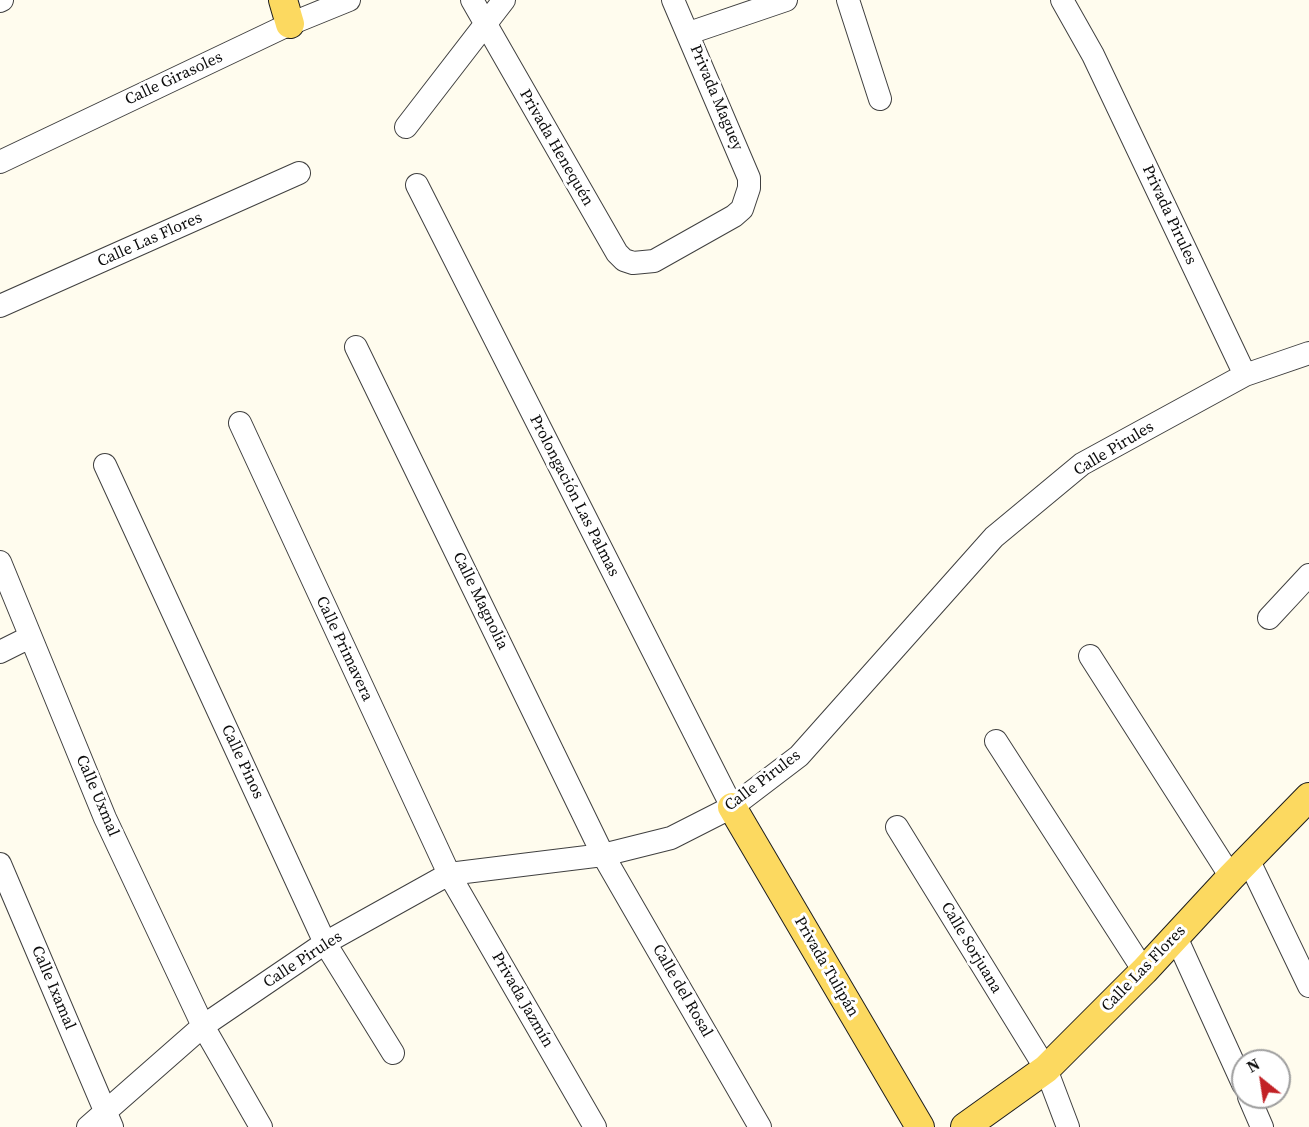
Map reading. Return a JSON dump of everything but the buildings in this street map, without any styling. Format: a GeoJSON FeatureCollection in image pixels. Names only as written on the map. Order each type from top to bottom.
{"type":"FeatureCollection","features":[{"type":"Feature","properties":{"kind":"main road","name":"Calle Las Flores"},"geometry":{"type":"LineString","coordinates":[[965,1127],[1046,1069],[1144,971],[1239,868],[1309,797]]}},
{"type":"Feature","properties":{"kind":"main road","name":"Privada Tulipán"},"geometry":{"type":"LineString","coordinates":[[732,807],[920,1127]]}},
{"type":"Feature","properties":{"kind":"street","name":"Calle Girasoles"},"geometry":{"type":"LineString","coordinates":[[0,162],[287,12],[349,0]]}},
{"type":"Feature","properties":{"kind":"street","name":"Privada Henequén"},"geometry":{"type":"LineString","coordinates":[[472,0],[617,253],[624,260],[633,263],[654,261],[734,216],[742,209],[746,199]]}},
{"type":"Feature","properties":{"kind":"street"},"geometry":{"type":"LineString","coordinates":[[406,127],[504,0]]}},
{"type":"Feature","properties":{"kind":"street","name":"Privada Maguey"},"geometry":{"type":"LineString","coordinates":[[673,0],[749,178],[746,199]]}},
{"type":"Feature","properties":{"kind":"street"},"geometry":{"type":"LineString","coordinates":[[688,33],[786,0]]}},
{"type":"Feature","properties":{"kind":"street"},"geometry":{"type":"LineString","coordinates":[[848,0],[880,99]]}},
{"type":"Feature","properties":{"kind":"street","name":"Privada Pirules"},"geometry":{"type":"LineString","coordinates":[[1062,0],[1093,56],[1245,375]]}},
{"type":"Feature","properties":{"kind":"street","name":"Calle Las Flores"},"geometry":{"type":"LineString","coordinates":[[0,306],[299,174]]}},
{"type":"Feature","properties":{"kind":"street","name":"Prolongación Las Palmas"},"geometry":{"type":"LineString","coordinates":[[417,185],[732,807]]}},
{"type":"Feature","properties":{"kind":"street","name":"Calle Magnolia"},"geometry":{"type":"LineString","coordinates":[[356,347],[603,855]]}},
{"type":"Feature","properties":{"kind":"street","name":"Calle Pirules"},"geometry":{"type":"LineString","coordinates":[[88,1127],[109,1119],[203,1026],[325,943],[449,874],[603,855],[671,838],[732,807],[799,756],[994,537],[1082,464],[1245,375],[1309,353]]}},
{"type":"Feature","properties":{"kind":"street","name":"Calle Primavera"},"geometry":{"type":"LineString","coordinates":[[240,423],[449,874]]}},
{"type":"Feature","properties":{"kind":"street","name":"Calle Pinos"},"geometry":{"type":"LineString","coordinates":[[105,465],[325,943],[393,1053]]}},
{"type":"Feature","properties":{"kind":"street","name":"Calle Uxmal"},"geometry":{"type":"LineString","coordinates":[[0,562],[105,818],[203,1026],[261,1127]]}},
{"type":"Feature","properties":{"kind":"street"},"geometry":{"type":"LineString","coordinates":[[1269,618],[1309,575]]}},
{"type":"Feature","properties":{"kind":"street"},"geometry":{"type":"LineString","coordinates":[[0,652],[30,637]]}},
{"type":"Feature","properties":{"kind":"street"},"geometry":{"type":"LineString","coordinates":[[1090,656],[1239,868],[1309,986]]}},
{"type":"Feature","properties":{"kind":"street"},"geometry":{"type":"LineString","coordinates":[[996,741],[1144,971]]}},
{"type":"Feature","properties":{"kind":"street","name":"Calle Sorjuana"},"geometry":{"type":"LineString","coordinates":[[897,826],[1046,1069]]}},
{"type":"Feature","properties":{"kind":"street","name":"Calle del Rosal"},"geometry":{"type":"LineString","coordinates":[[603,855],[760,1127]]}},
{"type":"Feature","properties":{"kind":"street","name":"Calle Ixamal"},"geometry":{"type":"LineString","coordinates":[[0,864],[109,1119]]}},
{"type":"Feature","properties":{"kind":"street","name":"Privada Jazmín"},"geometry":{"type":"LineString","coordinates":[[449,874],[595,1127]]}},
{"type":"Feature","properties":{"kind":"street"},"geometry":{"type":"LineString","coordinates":[[1176,937],[1231,1058]]}},
{"type":"Feature","properties":{"kind":"street"},"geometry":{"type":"LineString","coordinates":[[1046,1069],[1068,1127]]}},
{"type":"Feature","properties":{"kind":"street"},"geometry":{"type":"LineString","coordinates":[[1254,1109],[1262,1127]]}}]}
